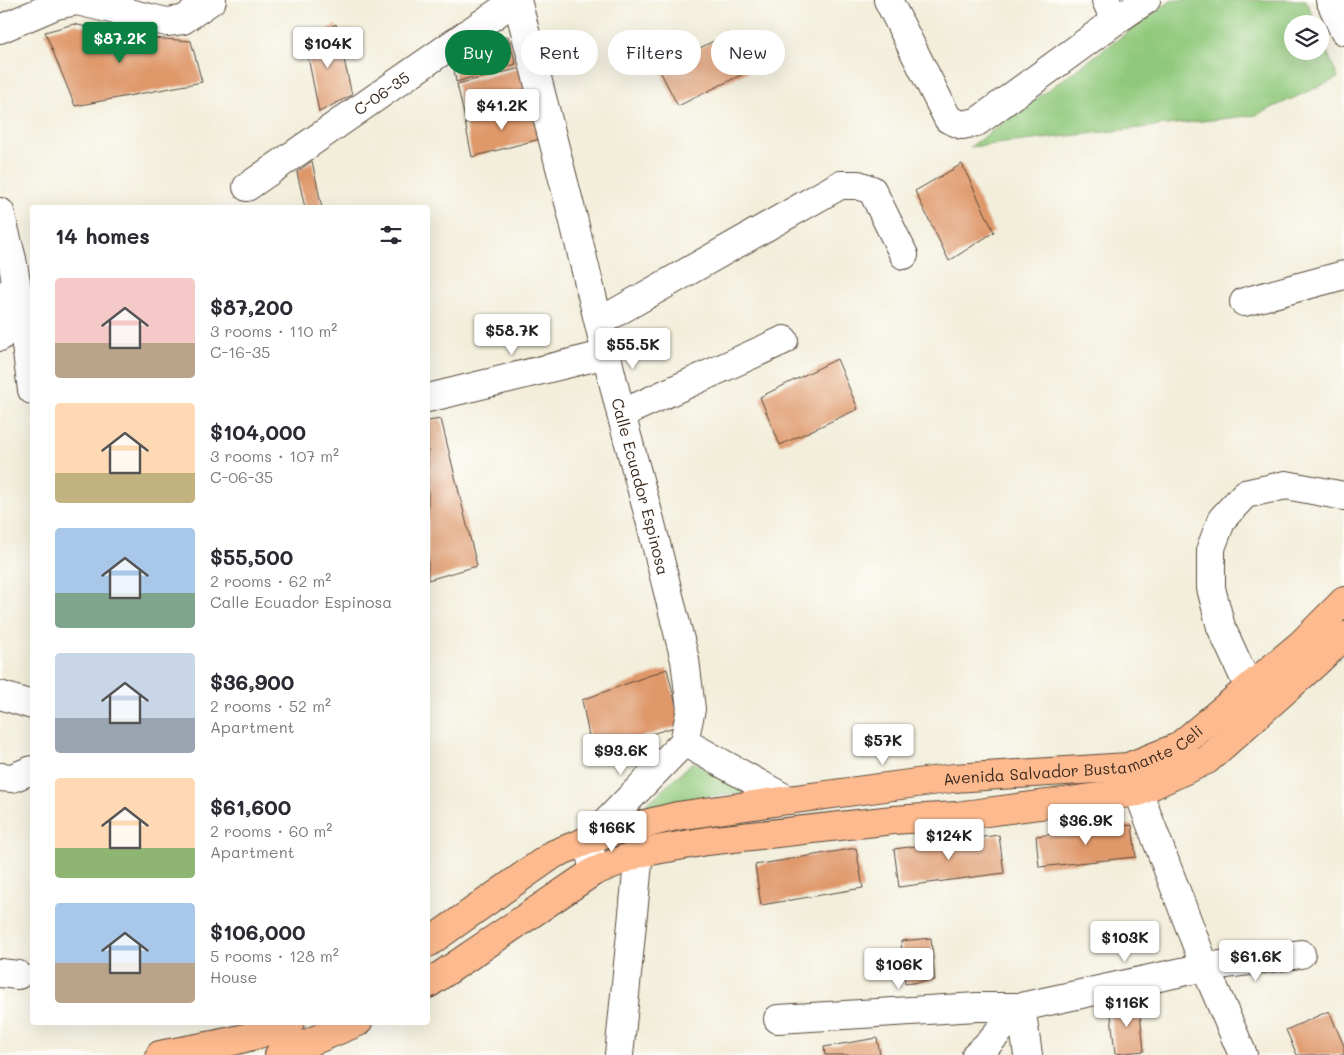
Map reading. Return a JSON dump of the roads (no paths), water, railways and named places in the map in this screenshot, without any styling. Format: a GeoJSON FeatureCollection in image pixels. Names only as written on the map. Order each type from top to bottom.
{"type":"FeatureCollection","features":[{"type":"Feature","properties":{"kind":"main road","name":"Avenida Salvador Bustamante Celi"},"geometry":{"type":"LineString","coordinates":[[430,942],[554,854],[616,831],[677,816],[954,778],[1128,767],[1178,747],[1301,644],[1344,601]]}},
{"type":"Feature","properties":{"kind":"main road","name":"Avenida Salvador Bustamante Celi"},"geometry":{"type":"LineString","coordinates":[[430,983],[593,872],[639,853],[706,841],[893,820],[956,816],[1138,792],[1207,760],[1344,636]]}},
{"type":"Feature","properties":{"kind":"main road"},"geometry":{"type":"LineString","coordinates":[[954,778],[956,816]]}},
{"type":"Feature","properties":{"kind":"main road"},"geometry":{"type":"LineString","coordinates":[[160,1055],[236,1040],[284,1025]]}},
{"type":"Feature","properties":{"kind":"main road"},"geometry":{"type":"LineString","coordinates":[[279,1055],[351,1025]]}},
{"type":"Feature","properties":{"kind":"street"},"geometry":{"type":"LineString","coordinates":[[0,29],[56,6],[77,1],[167,22],[183,20],[212,0]]}},
{"type":"Feature","properties":{"kind":"street","name":"C-06-35"},"geometry":{"type":"LineString","coordinates":[[247,187],[516,0]]}},
{"type":"Feature","properties":{"kind":"street","name":"Calle Ecuador Espinosa"},"geometry":{"type":"LineString","coordinates":[[516,0],[685,660],[691,709],[684,742]]}},
{"type":"Feature","properties":{"kind":"street"},"geometry":{"type":"LineString","coordinates":[[888,0],[948,119],[962,125],[977,122],[1110,10],[1146,0]]}},
{"type":"Feature","properties":{"kind":"street"},"geometry":{"type":"LineString","coordinates":[[1330,0],[1344,31]]}},
{"type":"Feature","properties":{"kind":"street"},"geometry":{"type":"LineString","coordinates":[[599,322],[840,185],[858,185],[872,190],[904,254]]}},
{"type":"Feature","properties":{"kind":"street"},"geometry":{"type":"LineString","coordinates":[[0,212],[6,263],[30,377]]}},
{"type":"Feature","properties":{"kind":"street"},"geometry":{"type":"LineString","coordinates":[[6,263],[2,328],[30,380]]}},
{"type":"Feature","properties":{"kind":"street"},"geometry":{"type":"LineString","coordinates":[[1244,302],[1344,275]]}},
{"type":"Feature","properties":{"kind":"street"},"geometry":{"type":"LineString","coordinates":[[621,414],[784,340]]}},
{"type":"Feature","properties":{"kind":"street"},"geometry":{"type":"LineString","coordinates":[[430,398],[608,354]]}},
{"type":"Feature","properties":{"kind":"street"},"geometry":{"type":"LineString","coordinates":[[1249,688],[1221,627],[1210,588],[1211,548],[1222,519],[1245,494],[1286,486],[1344,496]]}},
{"type":"Feature","properties":{"kind":"street"},"geometry":{"type":"LineString","coordinates":[[0,696],[30,704]]}},
{"type":"Feature","properties":{"kind":"street"},"geometry":{"type":"LineString","coordinates":[[593,872],[589,840],[684,742],[788,800]]}},
{"type":"Feature","properties":{"kind":"street"},"geometry":{"type":"LineString","coordinates":[[1128,767],[1205,967],[1243,1055]]}},
{"type":"Feature","properties":{"kind":"street"},"geometry":{"type":"LineString","coordinates":[[0,777],[12,778],[30,771]]}},
{"type":"Feature","properties":{"kind":"street"},"geometry":{"type":"LineString","coordinates":[[618,1055],[639,853]]}},
{"type":"Feature","properties":{"kind":"street"},"geometry":{"type":"LineString","coordinates":[[778,1019],[976,1007],[1021,1007],[1205,967],[1301,954]]}},
{"type":"Feature","properties":{"kind":"street"},"geometry":{"type":"LineString","coordinates":[[976,1055],[1021,1007]]}},
{"type":"Feature","properties":{"kind":"street"},"geometry":{"type":"LineString","coordinates":[[1021,1007],[1028,1055]]}}]}
